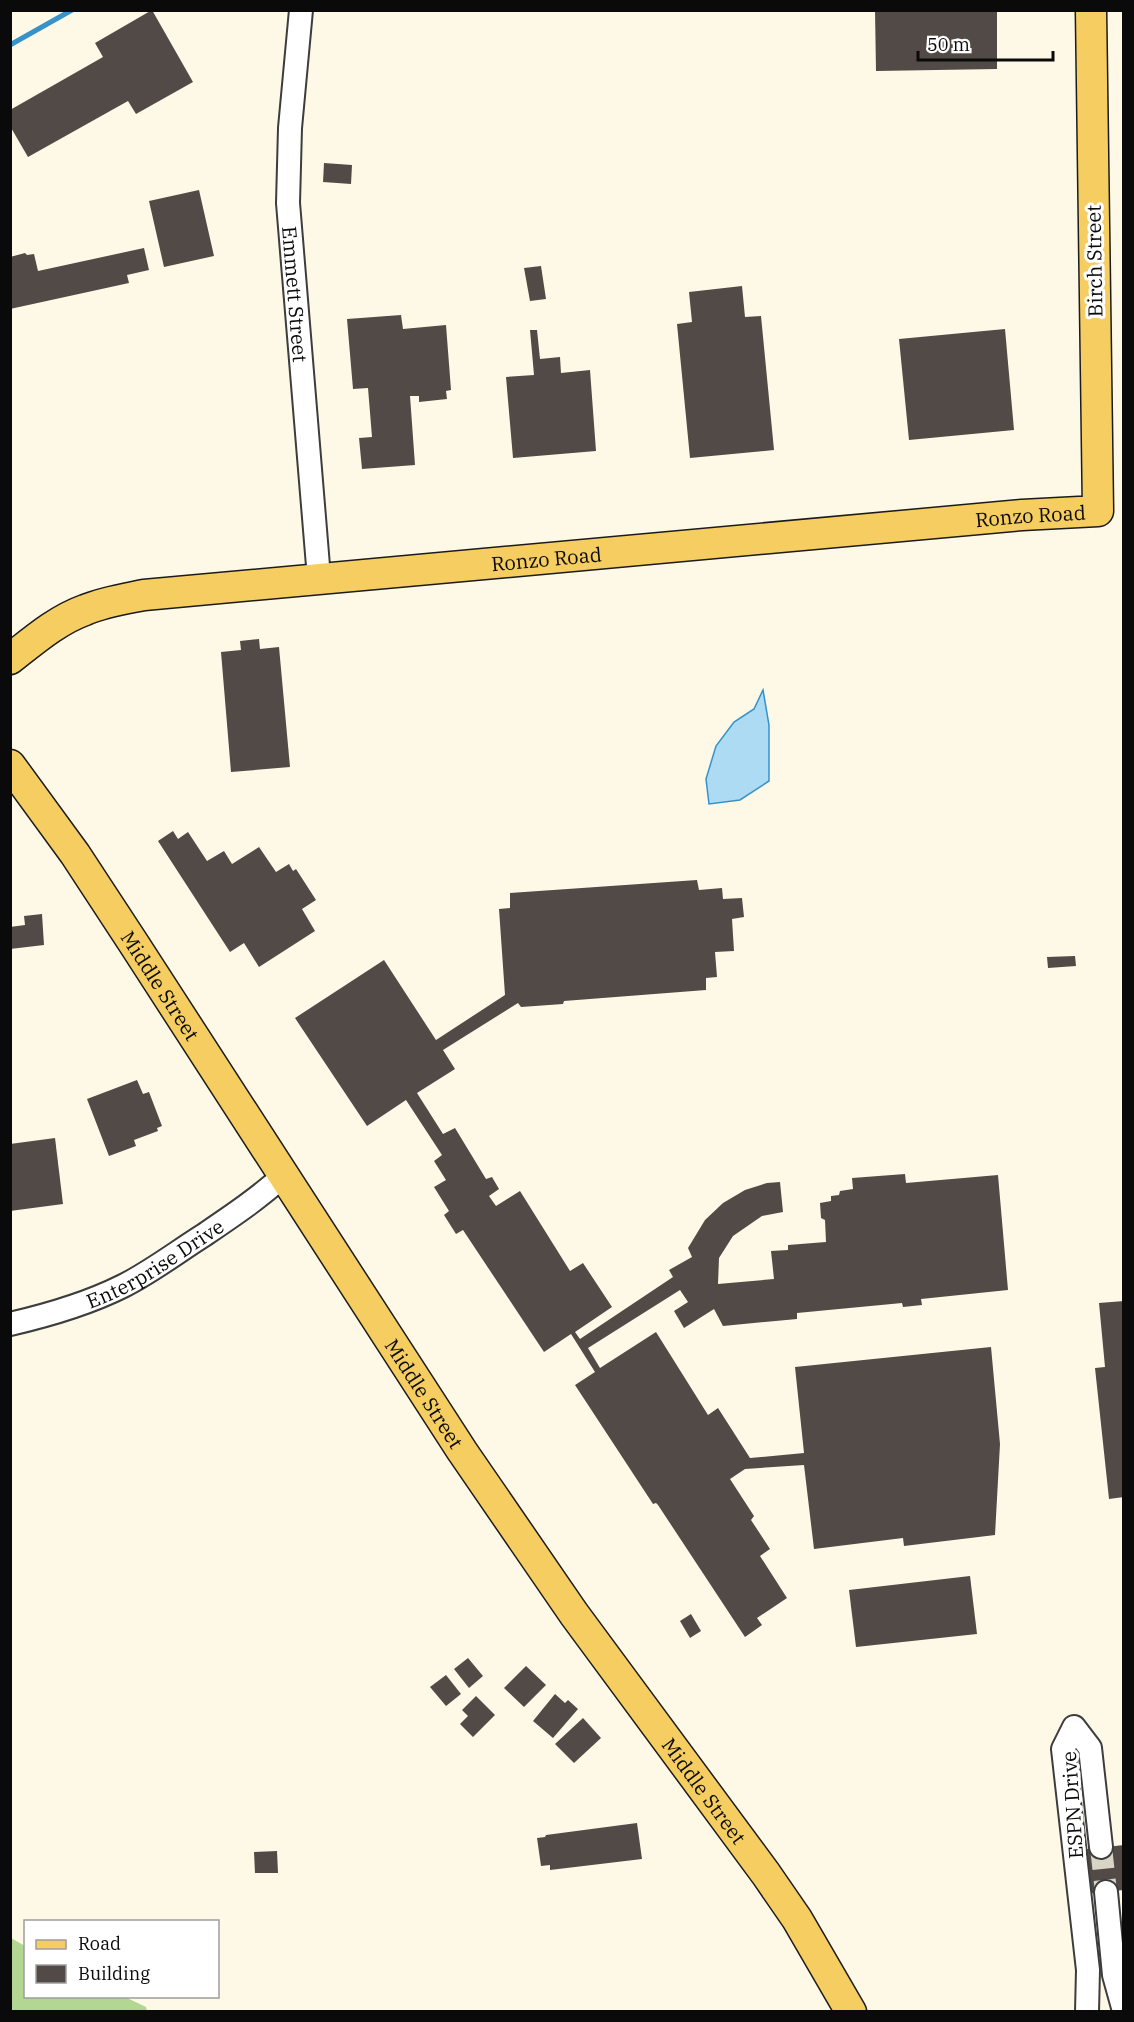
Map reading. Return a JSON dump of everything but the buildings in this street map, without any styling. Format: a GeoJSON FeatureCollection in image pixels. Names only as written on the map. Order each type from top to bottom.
{"type":"FeatureCollection","features":[{"type":"Feature","properties":{"kind":"main road","name":"Birch Street"},"geometry":{"type":"LineString","coordinates":[[1091,10],[1098,511]]}},
{"type":"Feature","properties":{"kind":"main road","name":"Ronzo Road"},"geometry":{"type":"LineString","coordinates":[[10,659],[59,623],[84,610],[144,595],[1043,513],[1098,511]]}},
{"type":"Feature","properties":{"kind":"main road","name":"Middle Street"},"geometry":{"type":"LineString","coordinates":[[10,765],[75,854],[462,1451],[574,1614],[759,1864],[796,1919],[851,2012]]}},
{"type":"Feature","properties":{"kind":"street","name":"Emmett Street"},"geometry":{"type":"LineString","coordinates":[[301,10],[290,128],[288,203],[319,578]]}},
{"type":"Feature","properties":{"kind":"street","name":"Enterprise Drive"},"geometry":{"type":"LineString","coordinates":[[10,1324],[47,1316],[124,1286],[258,1199],[284,1175]]}},
{"type":"Feature","properties":{"kind":"street","name":"ESPN Drive"},"geometry":{"type":"LineString","coordinates":[[1087,2012],[1088,1970],[1063,1749],[1074,1727],[1090,1748],[1101,1847]]}},
{"type":"Feature","properties":{"kind":"street"},"geometry":{"type":"LineString","coordinates":[[1106,1892],[1114,1975],[1124,2010]]}},
{"type":"Feature","properties":{"kind":"green space"},"geometry":{"type":"Polygon","coordinates":[[[11,1938],[24,1945],[24,1998],[127,1998],[146,2007],[147,2011],[11,2011],[11,1938]]]}},
{"type":"Feature","properties":{"kind":"water"},"geometry":{"type":"Polygon","coordinates":[[[763,690],[769,725],[769,781],[740,800],[709,804],[706,779],[716,746],[734,722],[754,709],[763,690]]]}},
{"type":"Feature","properties":{"kind":"waterway"},"geometry":{"type":"LineString","coordinates":[[10,45],[72,10]]}},
{"type":"Feature","properties":{"kind":"tunnel"},"geometry":{"type":"LineString","coordinates":[[1101,1847],[1106,1892]]}}]}
